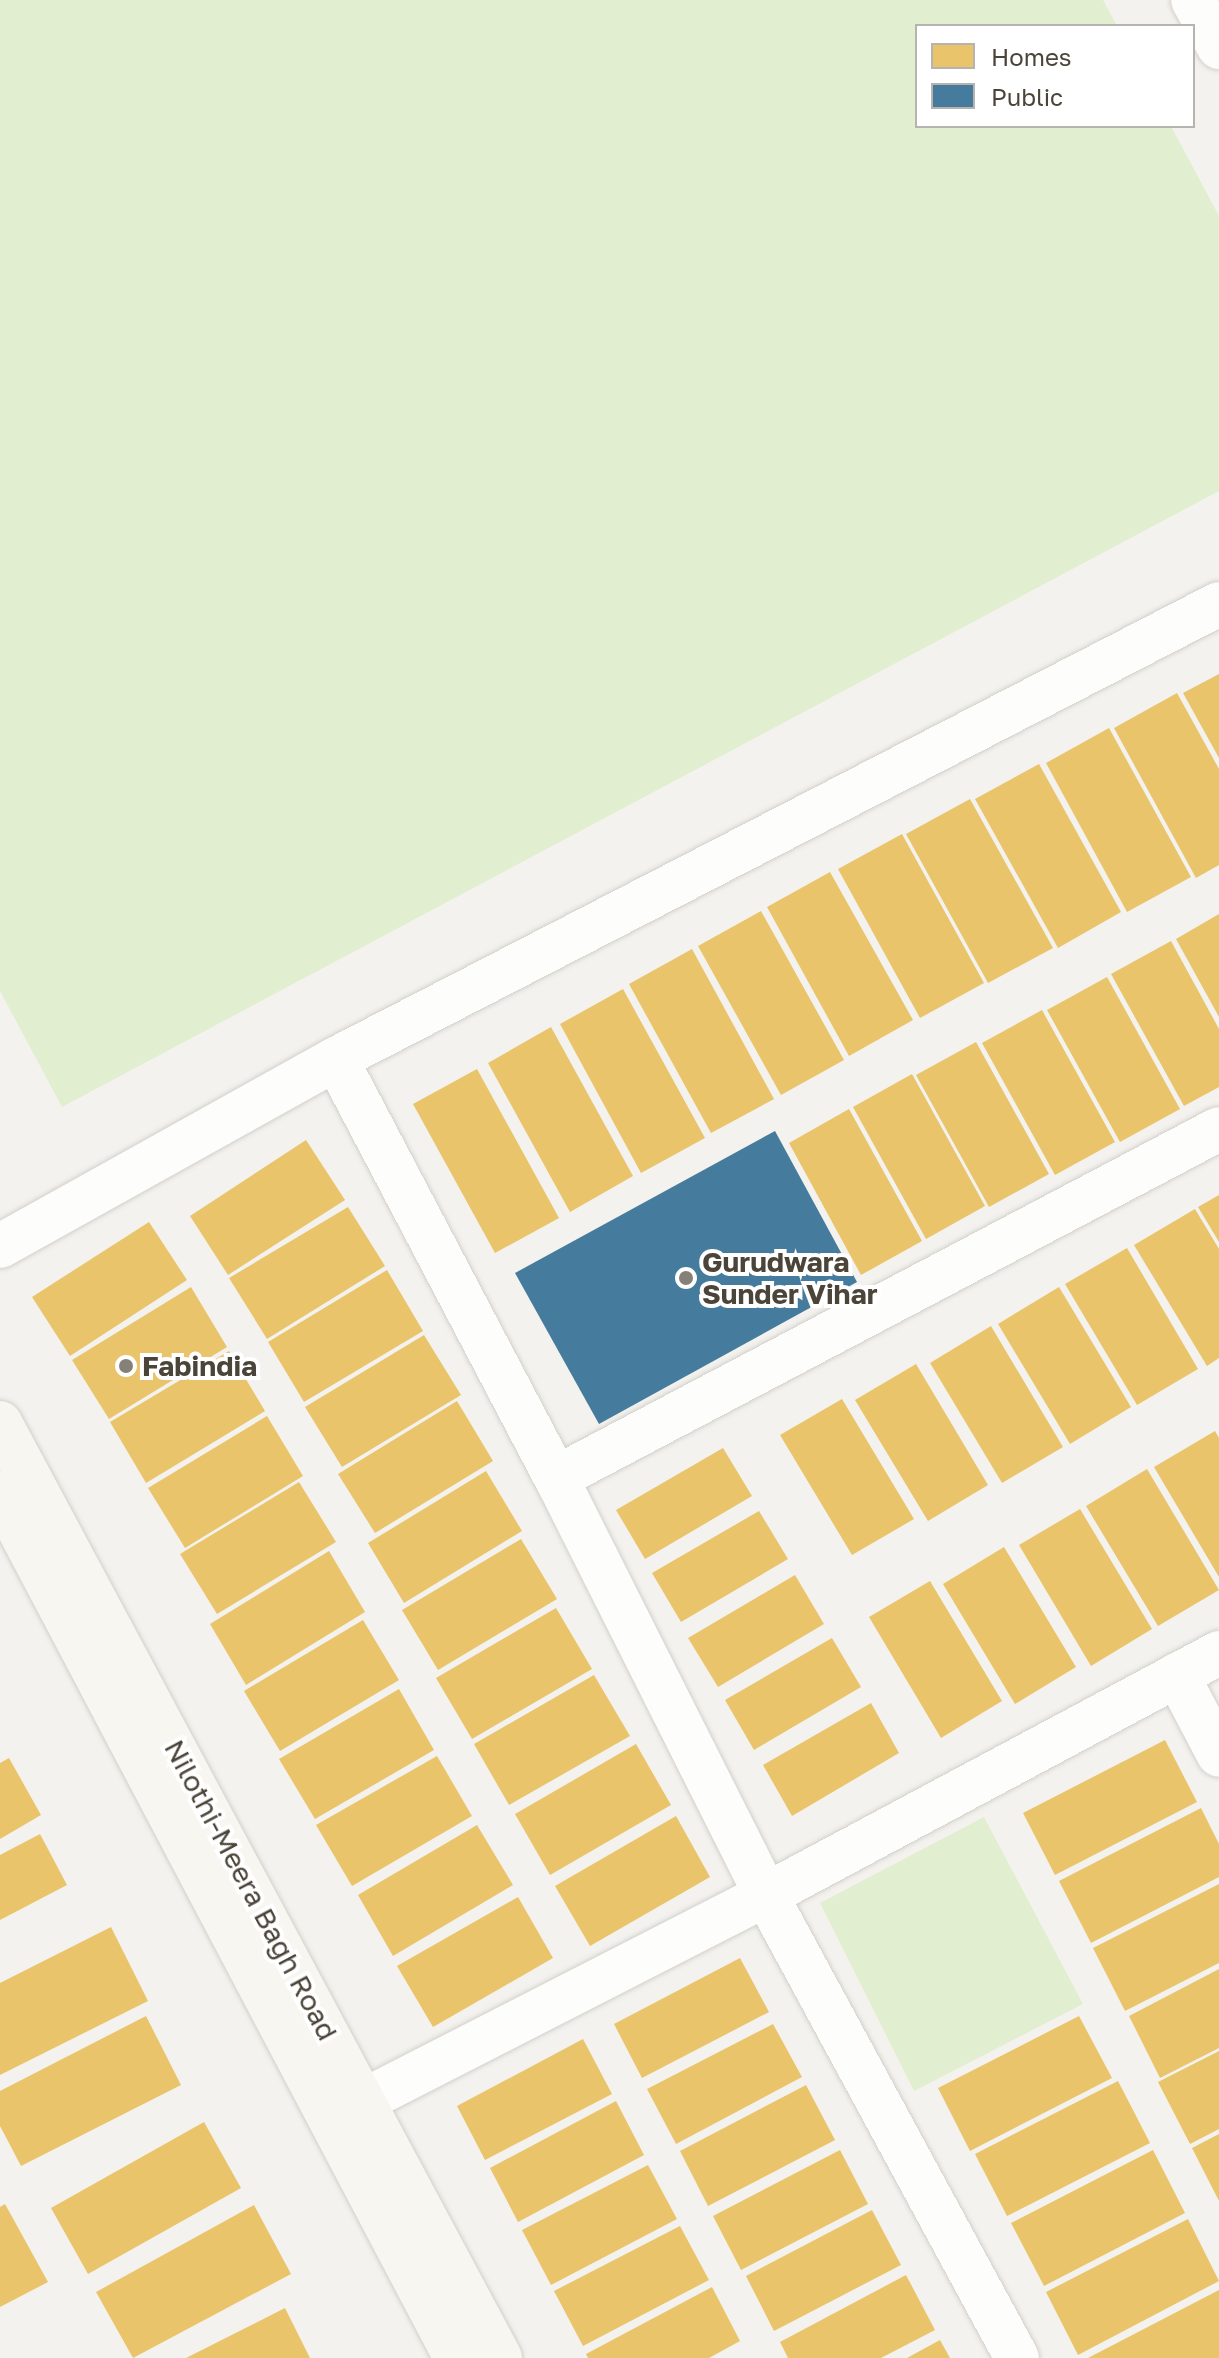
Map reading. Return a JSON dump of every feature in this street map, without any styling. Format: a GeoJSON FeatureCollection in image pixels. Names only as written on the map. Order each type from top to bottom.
{"type":"FeatureCollection","features":[{"type":"Feature","properties":{"kind":"street"},"geometry":{"type":"LineString","coordinates":[[1193,0],[1219,47]]}},
{"type":"Feature","properties":{"kind":"street"},"geometry":{"type":"LineString","coordinates":[[0,1246],[336,1059],[1219,604]]}},
{"type":"Feature","properties":{"kind":"street"},"geometry":{"type":"LineString","coordinates":[[336,1059],[556,1478],[766,1895],[1017,2358]]}},
{"type":"Feature","properties":{"kind":"street"},"geometry":{"type":"LineString","coordinates":[[556,1478],[1219,1129]]}},
{"type":"Feature","properties":{"kind":"street","name":"Nilothi-Meera Bagh Road"},"geometry":{"type":"LineString","coordinates":[[0,1423],[365,2100],[500,2358]]}},
{"type":"Feature","properties":{"kind":"street","name":"Nilothi-Meera Bagh Road"},"geometry":{"type":"LineString","coordinates":[[0,1493],[456,2358]]}},
{"type":"Feature","properties":{"kind":"street"},"geometry":{"type":"LineString","coordinates":[[365,2100],[766,1895],[1219,1653]]}},
{"type":"Feature","properties":{"kind":"street"},"geometry":{"type":"LineString","coordinates":[[1177,1675],[1219,1755]]}},
{"type":"Feature","properties":{"kind":"green space"},"geometry":{"type":"Polygon","coordinates":[[[0,0],[1103,0],[1116,24],[915,24],[915,128],[1172,128],[1219,216],[1219,491],[62,1107],[0,991],[0,0]]]}},
{"type":"Feature","properties":{"kind":"green space"},"geometry":{"type":"Polygon","coordinates":[[[984,1817],[1083,2004],[914,2091],[820,1903],[984,1817]]]}},
{"type":"Feature","properties":{"kind":"building: Homes"},"geometry":{"type":"Polygon","coordinates":[[[1219,674],[1219,758],[1183,693],[1219,674]]]}},
{"type":"Feature","properties":{"kind":"building: Homes"},"geometry":{"type":"Polygon","coordinates":[[[1177,693],[1219,769],[1219,865],[1196,878],[1114,728],[1177,693]]]}},
{"type":"Feature","properties":{"kind":"building: Homes"},"geometry":{"type":"Polygon","coordinates":[[[1109,728],[1191,877],[1127,912],[1046,763],[1109,728]]]}},
{"type":"Feature","properties":{"kind":"building: Homes"},"geometry":{"type":"Polygon","coordinates":[[[1039,764],[1121,912],[1058,948],[975,799],[1039,764]]]}},
{"type":"Feature","properties":{"kind":"building: Homes"},"geometry":{"type":"Polygon","coordinates":[[[970,799],[1053,948],[988,983],[906,834],[970,799]]]}},
{"type":"Feature","properties":{"kind":"building: Homes"},"geometry":{"type":"Polygon","coordinates":[[[902,834],[984,983],[920,1018],[838,869],[902,834]]]}},
{"type":"Feature","properties":{"kind":"building: Homes"},"geometry":{"type":"Polygon","coordinates":[[[830,872],[913,1020],[849,1056],[767,907],[830,872]]]}},
{"type":"Feature","properties":{"kind":"building: Homes"},"geometry":{"type":"Polygon","coordinates":[[[761,911],[844,1060],[781,1095],[698,946],[761,911]]]}},
{"type":"Feature","properties":{"kind":"building: Homes"},"geometry":{"type":"Polygon","coordinates":[[[1219,914],[1219,1017],[1176,939],[1219,914]]]}},
{"type":"Feature","properties":{"kind":"building: Homes"},"geometry":{"type":"Polygon","coordinates":[[[1171,941],[1219,1029],[1219,1087],[1184,1106],[1111,974],[1171,941]]]}},
{"type":"Feature","properties":{"kind":"building: Homes"},"geometry":{"type":"Polygon","coordinates":[[[692,949],[774,1099],[711,1133],[629,984],[692,949]]]}},
{"type":"Feature","properties":{"kind":"building: Homes"},"geometry":{"type":"Polygon","coordinates":[[[1107,977],[1180,1109],[1120,1142],[1047,1010],[1107,977]]]}},
{"type":"Feature","properties":{"kind":"building: Homes"},"geometry":{"type":"Polygon","coordinates":[[[623,989],[705,1138],[641,1173],[560,1024],[623,989]]]}},
{"type":"Feature","properties":{"kind":"building: Homes"},"geometry":{"type":"Polygon","coordinates":[[[1042,1010],[1115,1142],[1055,1175],[982,1043],[1042,1010]]]}},
{"type":"Feature","properties":{"kind":"building: Homes"},"geometry":{"type":"Polygon","coordinates":[[[551,1027],[633,1176],[570,1212],[488,1063],[551,1027]]]}},
{"type":"Feature","properties":{"kind":"building: Homes"},"geometry":{"type":"Polygon","coordinates":[[[976,1042],[1049,1174],[989,1207],[916,1075],[976,1042]]]}},
{"type":"Feature","properties":{"kind":"building: Homes"},"geometry":{"type":"Polygon","coordinates":[[[477,1069],[559,1218],[495,1253],[413,1104],[477,1069]]]}},
{"type":"Feature","properties":{"kind":"building: Homes"},"geometry":{"type":"Polygon","coordinates":[[[912,1074],[985,1206],[926,1239],[853,1107],[912,1074]]]}},
{"type":"Feature","properties":{"kind":"building: Homes"},"geometry":{"type":"Polygon","coordinates":[[[849,1109],[922,1241],[861,1275],[789,1143],[849,1109]]]}},
{"type":"Feature","properties":{"kind":"building: Homes"},"geometry":{"type":"Polygon","coordinates":[[[306,1140],[345,1200],[228,1275],[190,1216],[306,1140]]]}},
{"type":"Feature","properties":{"kind":"building: Homes"},"geometry":{"type":"Polygon","coordinates":[[[1219,1195],[1219,1242],[1198,1207],[1219,1195]]]}},
{"type":"Feature","properties":{"kind":"building: Homes"},"geometry":{"type":"Polygon","coordinates":[[[348,1207],[385,1266],[267,1339],[229,1278],[348,1207]]]}},
{"type":"Feature","properties":{"kind":"building: Homes"},"geometry":{"type":"Polygon","coordinates":[[[1195,1209],[1219,1249],[1219,1358],[1207,1366],[1134,1245],[1195,1209]]]}},
{"type":"Feature","properties":{"kind":"building: Homes"},"geometry":{"type":"Polygon","coordinates":[[[149,1222],[187,1280],[70,1356],[32,1297],[149,1222]]]}},
{"type":"Feature","properties":{"kind":"building: Homes"},"geometry":{"type":"Polygon","coordinates":[[[1127,1248],[1198,1369],[1137,1405],[1065,1284],[1127,1248]]]}},
{"type":"Feature","properties":{"kind":"building: Homes"},"geometry":{"type":"Polygon","coordinates":[[[387,1270],[423,1331],[304,1402],[268,1342],[387,1270]]]}},
{"type":"Feature","properties":{"kind":"building: Homes"},"geometry":{"type":"Polygon","coordinates":[[[191,1287],[227,1347],[109,1419],[72,1360],[191,1287]]]}},
{"type":"Feature","properties":{"kind":"building: Homes"},"geometry":{"type":"Polygon","coordinates":[[[1059,1287],[1131,1407],[1070,1444],[998,1324],[1059,1287]]]}},
{"type":"Feature","properties":{"kind":"building: Homes"},"geometry":{"type":"Polygon","coordinates":[[[991,1326],[1063,1447],[1002,1483],[930,1363],[991,1326]]]}},
{"type":"Feature","properties":{"kind":"building: Homes"},"geometry":{"type":"Polygon","coordinates":[[[424,1335],[461,1395],[342,1467],[305,1407],[424,1335]]]}},
{"type":"Feature","properties":{"kind":"building: Homes"},"geometry":{"type":"Polygon","coordinates":[[[229,1351],[265,1411],[146,1483],[110,1422],[229,1351]]]}},
{"type":"Feature","properties":{"kind":"building: Homes"},"geometry":{"type":"Polygon","coordinates":[[[916,1364],[988,1485],[928,1521],[855,1400],[916,1364]]]}},
{"type":"Feature","properties":{"kind":"building: Homes"},"geometry":{"type":"Polygon","coordinates":[[[842,1399],[914,1519],[852,1555],[780,1435],[842,1399]]]}},
{"type":"Feature","properties":{"kind":"building: Homes"},"geometry":{"type":"Polygon","coordinates":[[[457,1401],[493,1461],[375,1533],[338,1474],[457,1401]]]}},
{"type":"Feature","properties":{"kind":"building: Homes"},"geometry":{"type":"Polygon","coordinates":[[[267,1416],[303,1476],[185,1548],[148,1488],[267,1416]]]}},
{"type":"Feature","properties":{"kind":"building: Homes"},"geometry":{"type":"Polygon","coordinates":[[[1215,1431],[1219,1438],[1219,1577],[1154,1467],[1215,1431]]]}},
{"type":"Feature","properties":{"kind":"building: Homes"},"geometry":{"type":"Polygon","coordinates":[[[723,1448],[752,1496],[645,1559],[616,1510],[723,1448]]]}},
{"type":"Feature","properties":{"kind":"building: Homes"},"geometry":{"type":"Polygon","coordinates":[[[1147,1469],[1219,1590],[1158,1626],[1086,1506],[1147,1469]]]}},
{"type":"Feature","properties":{"kind":"building: Homes"},"geometry":{"type":"Polygon","coordinates":[[[486,1471],[522,1531],[404,1603],[368,1543],[486,1471]]]}},
{"type":"Feature","properties":{"kind":"building: Homes"},"geometry":{"type":"Polygon","coordinates":[[[299,1482],[336,1542],[217,1614],[180,1554],[299,1482]]]}},
{"type":"Feature","properties":{"kind":"building: Homes"},"geometry":{"type":"Polygon","coordinates":[[[1080,1509],[1152,1629],[1091,1666],[1019,1545],[1080,1509]]]}},
{"type":"Feature","properties":{"kind":"building: Homes"},"geometry":{"type":"Polygon","coordinates":[[[759,1511],[788,1559],[681,1622],[652,1573],[759,1511]]]}},
{"type":"Feature","properties":{"kind":"building: Homes"},"geometry":{"type":"Polygon","coordinates":[[[521,1539],[557,1599],[438,1670],[402,1610],[521,1539]]]}},
{"type":"Feature","properties":{"kind":"building: Homes"},"geometry":{"type":"Polygon","coordinates":[[[1004,1547],[1076,1667],[1015,1704],[943,1584],[1004,1547]]]}},
{"type":"Feature","properties":{"kind":"building: Homes"},"geometry":{"type":"Polygon","coordinates":[[[329,1551],[365,1612],[246,1685],[210,1624],[329,1551]]]}},
{"type":"Feature","properties":{"kind":"building: Homes"},"geometry":{"type":"Polygon","coordinates":[[[795,1575],[824,1624],[718,1687],[688,1638],[795,1575]]]}},
{"type":"Feature","properties":{"kind":"building: Homes"},"geometry":{"type":"Polygon","coordinates":[[[930,1581],[1002,1701],[941,1738],[869,1617],[930,1581]]]}},
{"type":"Feature","properties":{"kind":"building: Homes"},"geometry":{"type":"Polygon","coordinates":[[[556,1608],[592,1669],[472,1739],[436,1678],[556,1608]]]}},
{"type":"Feature","properties":{"kind":"building: Homes"},"geometry":{"type":"Polygon","coordinates":[[[363,1620],[399,1680],[280,1751],[244,1691],[363,1620]]]}},
{"type":"Feature","properties":{"kind":"building: Homes"},"geometry":{"type":"Polygon","coordinates":[[[832,1638],[861,1687],[754,1750],[725,1700],[832,1638]]]}},
{"type":"Feature","properties":{"kind":"building: Homes"},"geometry":{"type":"Polygon","coordinates":[[[594,1675],[630,1736],[509,1805],[474,1744],[594,1675]]]}},
{"type":"Feature","properties":{"kind":"building: Homes"},"geometry":{"type":"Polygon","coordinates":[[[399,1689],[434,1750],[315,1819],[279,1759],[399,1689]]]}},
{"type":"Feature","properties":{"kind":"building: Homes"},"geometry":{"type":"Polygon","coordinates":[[[871,1703],[899,1753],[792,1816],[763,1765],[871,1703]]]}},
{"type":"Feature","properties":{"kind":"building: Homes"},"geometry":{"type":"Polygon","coordinates":[[[1165,1740],[1197,1802],[1055,1875],[1023,1813],[1165,1740]]]}},
{"type":"Feature","properties":{"kind":"building: Homes"},"geometry":{"type":"Polygon","coordinates":[[[636,1744],[671,1805],[550,1875],[515,1814],[636,1744]]]}},
{"type":"Feature","properties":{"kind":"building: Homes"},"geometry":{"type":"Polygon","coordinates":[[[437,1756],[472,1816],[352,1886],[316,1825],[437,1756]]]}},
{"type":"Feature","properties":{"kind":"building: Homes"},"geometry":{"type":"Polygon","coordinates":[[[9,1758],[41,1815],[0,1839],[0,1763],[9,1758]]]}},
{"type":"Feature","properties":{"kind":"building: Homes"},"geometry":{"type":"Polygon","coordinates":[[[1201,1808],[1219,1844],[1219,1877],[1091,1943],[1059,1881],[1201,1808]]]}},
{"type":"Feature","properties":{"kind":"building: Homes"},"geometry":{"type":"Polygon","coordinates":[[[676,1816],[710,1877],[590,1946],[555,1886],[676,1816]]]}},
{"type":"Feature","properties":{"kind":"building: Homes"},"geometry":{"type":"Polygon","coordinates":[[[477,1825],[513,1885],[393,1956],[358,1895],[477,1825]]]}},
{"type":"Feature","properties":{"kind":"building: Homes"},"geometry":{"type":"Polygon","coordinates":[[[40,1834],[67,1885],[0,1920],[0,1855],[40,1834]]]}},
{"type":"Feature","properties":{"kind":"building: Homes"},"geometry":{"type":"Polygon","coordinates":[[[1219,1884],[1219,1963],[1125,2011],[1093,1948],[1219,1884]]]}},
{"type":"Feature","properties":{"kind":"building: Homes"},"geometry":{"type":"Polygon","coordinates":[[[518,1897],[553,1958],[433,2027],[397,1966],[518,1897]]]}},
{"type":"Feature","properties":{"kind":"building: Homes"},"geometry":{"type":"Polygon","coordinates":[[[111,1927],[148,2001],[0,2075],[0,1983],[111,1927]]]}},
{"type":"Feature","properties":{"kind":"building: Homes"},"geometry":{"type":"Polygon","coordinates":[[[740,1958],[769,2012],[642,2078],[614,2024],[740,1958]]]}},
{"type":"Feature","properties":{"kind":"building: Homes"},"geometry":{"type":"Polygon","coordinates":[[[1219,1969],[1219,2048],[1160,2078],[1129,2016],[1219,1969]]]}},
{"type":"Feature","properties":{"kind":"building: Homes"},"geometry":{"type":"Polygon","coordinates":[[[146,2016],[181,2085],[21,2166],[0,2126],[0,2091],[146,2016]]]}},
{"type":"Feature","properties":{"kind":"building: Homes"},"geometry":{"type":"Polygon","coordinates":[[[1079,2016],[1112,2078],[970,2151],[938,2088],[1079,2016]]]}},
{"type":"Feature","properties":{"kind":"building: Homes"},"geometry":{"type":"Polygon","coordinates":[[[773,2024],[802,2077],[676,2144],[647,2089],[773,2024]]]}},
{"type":"Feature","properties":{"kind":"building: Homes"},"geometry":{"type":"Polygon","coordinates":[[[583,2039],[612,2094],[485,2160],[457,2106],[583,2039]]]}},
{"type":"Feature","properties":{"kind":"building: Homes"},"geometry":{"type":"Polygon","coordinates":[[[1219,2051],[1219,2129],[1190,2144],[1158,2082],[1219,2051]]]}},
{"type":"Feature","properties":{"kind":"building: Homes"},"geometry":{"type":"Polygon","coordinates":[[[1118,2081],[1150,2143],[1007,2216],[975,2154],[1118,2081]]]}},
{"type":"Feature","properties":{"kind":"building: Homes"},"geometry":{"type":"Polygon","coordinates":[[[806,2085],[835,2140],[708,2206],[680,2151],[806,2085]]]}},
{"type":"Feature","properties":{"kind":"building: Homes"},"geometry":{"type":"Polygon","coordinates":[[[616,2101],[644,2155],[518,2222],[490,2168],[616,2101]]]}},
{"type":"Feature","properties":{"kind":"building: Homes"},"geometry":{"type":"Polygon","coordinates":[[[204,2122],[241,2188],[88,2274],[51,2208],[204,2122]]]}},
{"type":"Feature","properties":{"kind":"building: Homes"},"geometry":{"type":"Polygon","coordinates":[[[1219,2134],[1219,2201],[1192,2148],[1219,2134]]]}},
{"type":"Feature","properties":{"kind":"building: Homes"},"geometry":{"type":"Polygon","coordinates":[[[840,2150],[868,2204],[741,2270],[713,2216],[840,2150]]]}},
{"type":"Feature","properties":{"kind":"building: Homes"},"geometry":{"type":"Polygon","coordinates":[[[1153,2150],[1185,2213],[1044,2286],[1011,2223],[1153,2150]]]}},
{"type":"Feature","properties":{"kind":"building: Homes"},"geometry":{"type":"Polygon","coordinates":[[[648,2165],[677,2219],[551,2285],[522,2230],[648,2165]]]}},
{"type":"Feature","properties":{"kind":"building: Homes"},"geometry":{"type":"Polygon","coordinates":[[[5,2204],[48,2282],[0,2307],[0,2207],[5,2204]]]}},
{"type":"Feature","properties":{"kind":"building: Homes"},"geometry":{"type":"Polygon","coordinates":[[[254,2205],[291,2274],[133,2358],[96,2292],[254,2205]]]}},
{"type":"Feature","properties":{"kind":"building: Homes"},"geometry":{"type":"Polygon","coordinates":[[[872,2210],[901,2265],[774,2331],[746,2276],[872,2210]]]}},
{"type":"Feature","properties":{"kind":"building: Homes"},"geometry":{"type":"Polygon","coordinates":[[[1188,2219],[1219,2281],[1078,2355],[1046,2292],[1188,2219]]]}},
{"type":"Feature","properties":{"kind":"building: Homes"},"geometry":{"type":"Polygon","coordinates":[[[680,2226],[709,2280],[583,2346],[554,2291],[680,2226]]]}},
{"type":"Feature","properties":{"kind":"building: Homes"},"geometry":{"type":"Polygon","coordinates":[[[906,2275],[935,2330],[881,2358],[788,2358],[780,2342],[906,2275]]]}},
{"type":"Feature","properties":{"kind":"building: Homes"},"geometry":{"type":"Polygon","coordinates":[[[712,2287],[740,2341],[709,2358],[588,2358],[586,2354],[712,2287]]]}},
{"type":"Feature","properties":{"kind":"building: Homes"},"geometry":{"type":"Polygon","coordinates":[[[1219,2290],[1219,2358],[1088,2358],[1219,2290]]]}},
{"type":"Feature","properties":{"kind":"building: Homes"},"geometry":{"type":"Polygon","coordinates":[[[285,2308],[310,2358],[186,2358],[285,2308]]]}},
{"type":"Feature","properties":{"kind":"building: Homes"},"geometry":{"type":"Polygon","coordinates":[[[940,2340],[950,2358],[907,2358],[940,2340]]]}},
{"type":"Feature","properties":{"kind":"building: Public","name":"Gurudwara Sunder Vihar"},"geometry":{"type":"Polygon","coordinates":[[[775,1131],[857,1282],[599,1424],[515,1273],[775,1131]]]}},
{"type":"Feature","properties":{"kind":"place","name":"Gurudwara Sunder Vihar"},"geometry":{"type":"Point","coordinates":[686,1278]}},
{"type":"Feature","properties":{"kind":"place","name":"Fabindia"},"geometry":{"type":"Point","coordinates":[126,1366]}}]}
